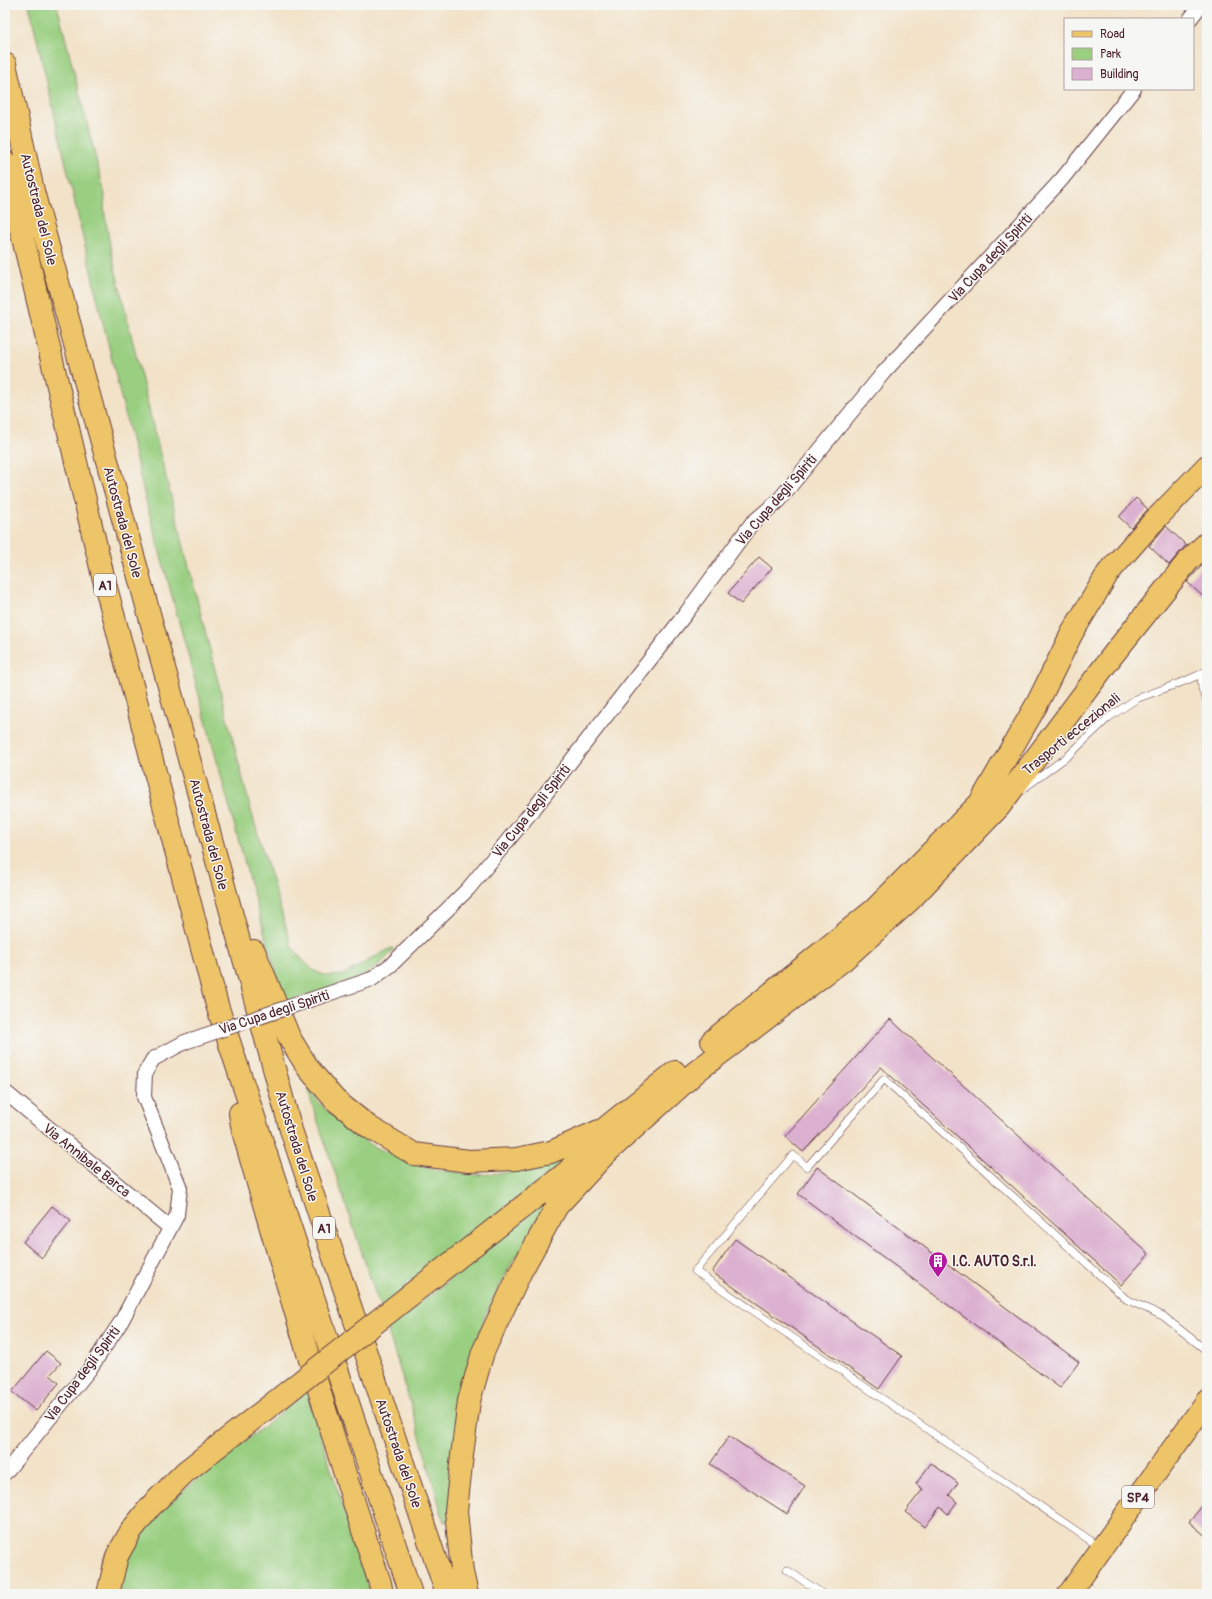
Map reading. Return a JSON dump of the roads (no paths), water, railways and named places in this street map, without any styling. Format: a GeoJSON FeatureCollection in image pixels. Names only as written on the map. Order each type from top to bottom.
{"type":"FeatureCollection","features":[{"type":"Feature","properties":{"kind":"main road","name":"Autostrada del Sole"},"geometry":{"type":"LineString","coordinates":[[5,64],[34,195],[291,1130],[447,1594]]}},
{"type":"Feature","properties":{"kind":"main road","name":"Autostrada del Sole"},"geometry":{"type":"LineString","coordinates":[[5,162],[103,576],[217,1004],[411,1594]]}},
{"type":"Feature","properties":{"kind":"main road"},"geometry":{"type":"LineString","coordinates":[[569,1170],[604,1130],[875,909],[980,804],[1036,704],[1072,633],[1108,573],[1152,523],[1207,466]]}},
{"type":"Feature","properties":{"kind":"main road"},"geometry":{"type":"LineString","coordinates":[[468,1594],[462,1572],[456,1511],[469,1401],[483,1352],[520,1273],[557,1206],[604,1154],[697,1071],[842,961],[910,900],[999,807],[1112,656],[1188,561],[1207,543]]}},
{"type":"Feature","properties":{"kind":"main road"},"geometry":{"type":"LineString","coordinates":[[216,857],[288,1036],[308,1068],[335,1100],[369,1127],[414,1154],[468,1161],[516,1159],[551,1152],[604,1130]]}},
{"type":"Feature","properties":{"kind":"main road"},"geometry":{"type":"LineString","coordinates":[[217,1004],[243,1131],[348,1485],[380,1583],[382,1594]]}},
{"type":"Feature","properties":{"kind":"main road"},"geometry":{"type":"LineString","coordinates":[[108,1594],[117,1556],[131,1531],[150,1507],[185,1472],[569,1170],[655,1108]]}},
{"type":"Feature","properties":{"kind":"main road","name":"SP4"},"geometry":{"type":"LineString","coordinates":[[1069,1594],[1207,1401]]}},
{"type":"Feature","properties":{"kind":"street"},"geometry":{"type":"LineString","coordinates":[[1191,18],[1201,5]]}},
{"type":"Feature","properties":{"kind":"street","name":"Via Cupa degli Spiriti"},"geometry":{"type":"LineString","coordinates":[[5,1473],[89,1370],[121,1322],[169,1227],[177,1215],[180,1188],[144,1097],[145,1073],[153,1060],[185,1042],[372,979],[391,965],[468,889],[536,806],[687,612],[752,524],[778,501],[884,372],[1062,179],[1133,90]]}},
{"type":"Feature","properties":{"kind":"street","name":"Via Annibale Barca"},"geometry":{"type":"LineString","coordinates":[[5,1092],[169,1227]]}},
{"type":"Feature","properties":{"kind":"lane","name":"Trasporti eccezionali"},"geometry":{"type":"LineString","coordinates":[[999,807],[1068,756],[1108,718],[1136,699],[1204,672]]}},
{"type":"Feature","properties":{"kind":"lane"},"geometry":{"type":"LineString","coordinates":[[1204,672],[1202,689],[1207,701]]}},
{"type":"Feature","properties":{"kind":"lane"},"geometry":{"type":"LineString","coordinates":[[1102,1548],[695,1271],[792,1155],[807,1167],[884,1079],[1126,1299],[1163,1316],[1207,1351]]}},
{"type":"Feature","properties":{"kind":"lane"},"geometry":{"type":"LineString","coordinates":[[787,1570],[823,1594]]}},
{"type":"Feature","properties":{"kind":"place","name":"I.C. AUTO S.r.l."},"geometry":{"type":"Point","coordinates":[938,1278]}}]}
